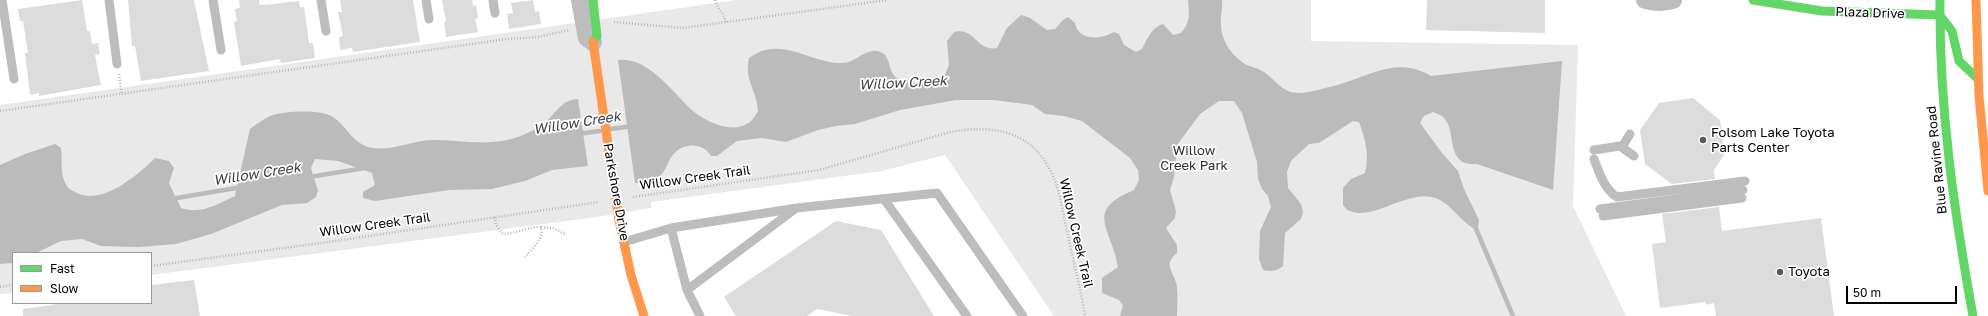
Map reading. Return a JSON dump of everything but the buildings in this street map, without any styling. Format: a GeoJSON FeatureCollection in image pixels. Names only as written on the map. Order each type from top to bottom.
{"type":"FeatureCollection","features":[{"type":"Feature","properties":{"kind":"main road","name":"Parkshore Drive"},"geometry":{"type":"LineString","coordinates":[[593,0],[597,36],[593,42],[619,220],[638,300],[644,316]]}},
{"type":"Feature","properties":{"kind":"main road","name":"Plaza Drive"},"geometry":{"type":"LineString","coordinates":[[1753,0],[1776,6],[1858,14],[1940,16]]}},
{"type":"Feature","properties":{"kind":"main road","name":"Blue Ravine Road"},"geometry":{"type":"LineString","coordinates":[[1940,0],[1943,102],[1949,172],[1973,316]]}},
{"type":"Feature","properties":{"kind":"main road"},"geometry":{"type":"LineString","coordinates":[[1976,0],[1977,78],[1988,191]]}},
{"type":"Feature","properties":{"kind":"main road"},"geometry":{"type":"LineString","coordinates":[[1940,16],[1949,24],[1958,44],[1959,61],[1977,78]]}},
{"type":"Feature","properties":{"kind":"street","name":"Parkshore Drive"},"geometry":{"type":"LineString","coordinates":[[580,0],[587,38],[593,42]]}},
{"type":"Feature","properties":{"kind":"street"},"geometry":{"type":"LineString","coordinates":[[1645,0],[1653,3],[1665,3],[1673,0]]}},
{"type":"Feature","properties":{"kind":"lane"},"geometry":{"type":"LineString","coordinates":[[2,0],[14,79]]}},
{"type":"Feature","properties":{"kind":"lane"},"geometry":{"type":"LineString","coordinates":[[109,0],[117,64]]}},
{"type":"Feature","properties":{"kind":"lane"},"geometry":{"type":"LineString","coordinates":[[213,0],[221,50]]}},
{"type":"Feature","properties":{"kind":"lane"},"geometry":{"type":"LineString","coordinates":[[321,0],[326,31]]}},
{"type":"Feature","properties":{"kind":"lane"},"geometry":{"type":"LineString","coordinates":[[426,0],[429,19]]}},
{"type":"Feature","properties":{"kind":"lane"},"geometry":{"type":"LineString","coordinates":[[493,0],[495,13]]}},
{"type":"Feature","properties":{"kind":"lane"},"geometry":{"type":"LineString","coordinates":[[1977,78],[1986,48]]}},
{"type":"Feature","properties":{"kind":"lane"},"geometry":{"type":"LineString","coordinates":[[1630,134],[1622,146],[1594,154],[1599,172],[1609,190],[1617,197],[1743,193]]}},
{"type":"Feature","properties":{"kind":"lane"},"geometry":{"type":"LineString","coordinates":[[1622,146],[1634,156]]}},
{"type":"Feature","properties":{"kind":"lane"},"geometry":{"type":"LineString","coordinates":[[624,242],[671,228],[797,208],[938,193],[1023,316]]}},
{"type":"Feature","properties":{"kind":"lane"},"geometry":{"type":"LineString","coordinates":[[1743,193],[1603,215],[1743,193]]}},
{"type":"Feature","properties":{"kind":"lane"},"geometry":{"type":"LineString","coordinates":[[884,199],[967,316]]}},
{"type":"Feature","properties":{"kind":"lane"},"geometry":{"type":"LineString","coordinates":[[687,290],[797,208]]}},
{"type":"Feature","properties":{"kind":"lane"},"geometry":{"type":"LineString","coordinates":[[671,228],[687,290],[700,316]]}},
{"type":"Feature","properties":{"kind":"path"},"geometry":{"type":"LineString","coordinates":[[715,0],[716,6],[725,14],[726,23]]}},
{"type":"Feature","properties":{"kind":"path"},"geometry":{"type":"LineString","coordinates":[[608,22],[683,28],[887,0]]}},
{"type":"Feature","properties":{"kind":"path"},"geometry":{"type":"LineString","coordinates":[[0,111],[122,95],[572,30]]}},
{"type":"Feature","properties":{"kind":"path"},"geometry":{"type":"LineString","coordinates":[[117,64],[122,95]]}},
{"type":"Feature","properties":{"kind":"path","name":"Willow Creek Trail"},"geometry":{"type":"LineString","coordinates":[[629,198],[818,170],[950,132],[967,129],[983,129],[1011,133],[1030,143],[1042,155],[1053,176],[1085,316]]}},
{"type":"Feature","properties":{"kind":"path","name":"Willow Creek Trail"},"geometry":{"type":"LineString","coordinates":[[152,266],[328,242],[605,201]]}},
{"type":"Feature","properties":{"kind":"path"},"geometry":{"type":"LineString","coordinates":[[495,217],[496,225],[503,234],[512,234],[535,226],[553,228],[565,234]]}},
{"type":"Feature","properties":{"kind":"path"},"geometry":{"type":"LineString","coordinates":[[525,257],[539,240],[542,232],[541,227]]}},
{"type":"Feature","properties":{"kind":"path"},"geometry":{"type":"LineString","coordinates":[[0,287],[12,285]]}},
{"type":"Feature","properties":{"kind":"green space","name":"Willow Creek Park"},"geometry":{"type":"Polygon","coordinates":[[[736,0],[1311,0],[1311,41],[1578,45],[1573,206],[1626,316],[1054,316],[945,155],[882,171],[651,202],[651,208],[597,217],[152,275],[152,252],[12,252],[12,293],[0,294],[0,105],[736,0]]]}},
{"type":"Feature","properties":{"kind":"water"},"geometry":{"type":"Polygon","coordinates":[[[1188,0],[1222,0],[1221,30],[1231,52],[1245,64],[1259,69],[1282,87],[1292,92],[1304,93],[1313,91],[1341,84],[1389,68],[1409,68],[1431,76],[1562,61],[1553,190],[1477,164],[1469,164],[1460,160],[1456,155],[1450,129],[1447,123],[1442,116],[1433,112],[1424,116],[1420,123],[1442,153],[1458,171],[1464,189],[1479,220],[1478,227],[1473,228],[1443,202],[1429,196],[1409,199],[1368,212],[1358,213],[1347,210],[1343,205],[1343,188],[1351,179],[1365,173],[1367,160],[1365,141],[1359,122],[1353,121],[1319,143],[1309,144],[1291,161],[1287,172],[1288,188],[1301,204],[1303,212],[1301,219],[1285,233],[1283,266],[1274,271],[1263,270],[1259,259],[1260,231],[1271,207],[1268,196],[1262,189],[1258,179],[1257,162],[1242,113],[1234,101],[1219,101],[1200,114],[1177,145],[1174,177],[1170,190],[1176,211],[1175,218],[1166,228],[1177,245],[1177,253],[1170,261],[1170,265],[1177,287],[1177,316],[1120,316],[1123,306],[1119,300],[1102,293],[1102,278],[1118,267],[1115,253],[1107,231],[1105,213],[1109,205],[1118,198],[1134,190],[1139,180],[1138,170],[1130,158],[1082,121],[1064,116],[1045,114],[1032,105],[994,100],[956,100],[900,110],[855,124],[818,130],[786,142],[762,138],[737,141],[717,156],[711,156],[707,151],[698,146],[687,146],[676,151],[663,173],[658,177],[647,182],[635,183],[618,60],[629,60],[650,70],[693,111],[712,123],[720,126],[736,127],[743,126],[750,122],[758,112],[756,98],[748,75],[748,68],[749,58],[761,51],[784,49],[831,62],[843,63],[852,61],[868,52],[877,51],[884,54],[888,60],[891,71],[897,78],[902,81],[924,83],[943,79],[949,65],[947,41],[954,32],[961,31],[967,33],[985,46],[997,48],[1007,28],[1021,15],[1030,18],[1047,30],[1055,29],[1068,17],[1075,23],[1077,29],[1085,36],[1097,37],[1109,35],[1114,32],[1119,34],[1124,45],[1136,52],[1142,49],[1150,34],[1163,24],[1173,35],[1181,33],[1188,21],[1188,0]]]}},
{"type":"Feature","properties":{"kind":"water"},"geometry":{"type":"Polygon","coordinates":[[[578,99],[588,166],[552,170],[525,181],[492,189],[449,190],[375,201],[363,198],[363,192],[375,185],[372,173],[338,161],[315,159],[311,168],[318,191],[316,197],[307,203],[282,205],[211,234],[176,244],[139,247],[101,246],[82,239],[61,241],[38,252],[12,252],[12,263],[0,264],[0,165],[25,154],[55,144],[61,148],[62,172],[67,186],[77,193],[87,196],[108,192],[130,180],[155,158],[169,161],[174,168],[169,183],[181,208],[195,210],[209,208],[235,196],[250,129],[264,119],[273,115],[286,112],[313,112],[328,114],[338,121],[360,143],[373,148],[381,149],[426,140],[497,142],[507,140],[521,136],[537,128],[547,121],[564,104],[578,99]]]}},
{"type":"Feature","properties":{"kind":"waterway","name":"Willow Creek"},"geometry":{"type":"LineString","coordinates":[[611,129],[632,126]]}},
{"type":"Feature","properties":{"kind":"waterway","name":"Willow Creek"},"geometry":{"type":"LineString","coordinates":[[578,134],[600,131]]}},
{"type":"Feature","properties":{"kind":"waterway","name":"Willow Creek"},"geometry":{"type":"LineString","coordinates":[[309,177],[365,168]]}},
{"type":"Feature","properties":{"kind":"waterway","name":"Willow Creek"},"geometry":{"type":"LineString","coordinates":[[171,199],[242,187]]}},
{"type":"Feature","properties":{"kind":"waterway"},"geometry":{"type":"LineString","coordinates":[[1474,224],[1513,316]]}},
{"type":"Feature","properties":{"kind":"traffic: fast"},"geometry":{"type":"LineString","coordinates":[[593,0],[597,36],[593,42]]}},
{"type":"Feature","properties":{"kind":"traffic: fast"},"geometry":{"type":"LineString","coordinates":[[1753,0],[1822,11],[1940,15]]}},
{"type":"Feature","properties":{"kind":"traffic: fast"},"geometry":{"type":"LineString","coordinates":[[1940,0],[1942,80],[1949,159],[1973,316]]}},
{"type":"Feature","properties":{"kind":"traffic: fast"},"geometry":{"type":"LineString","coordinates":[[1941,17],[1952,31],[1959,61],[1977,78]]}},
{"type":"Feature","properties":{"kind":"traffic: slow"},"geometry":{"type":"LineString","coordinates":[[1976,0],[1979,96],[1988,191]]}},
{"type":"Feature","properties":{"kind":"traffic: slow"},"geometry":{"type":"LineString","coordinates":[[593,42],[619,220]]}},
{"type":"Feature","properties":{"kind":"traffic: slow"},"geometry":{"type":"LineString","coordinates":[[619,220],[631,275],[644,316]]}},
{"type":"Feature","properties":{"kind":"place","name":"Folsom Lake Toyota Parts Center"},"geometry":{"type":"Point","coordinates":[1703,140]}},
{"type":"Feature","properties":{"kind":"place","name":"Toyota"},"geometry":{"type":"Point","coordinates":[1780,272]}}]}
